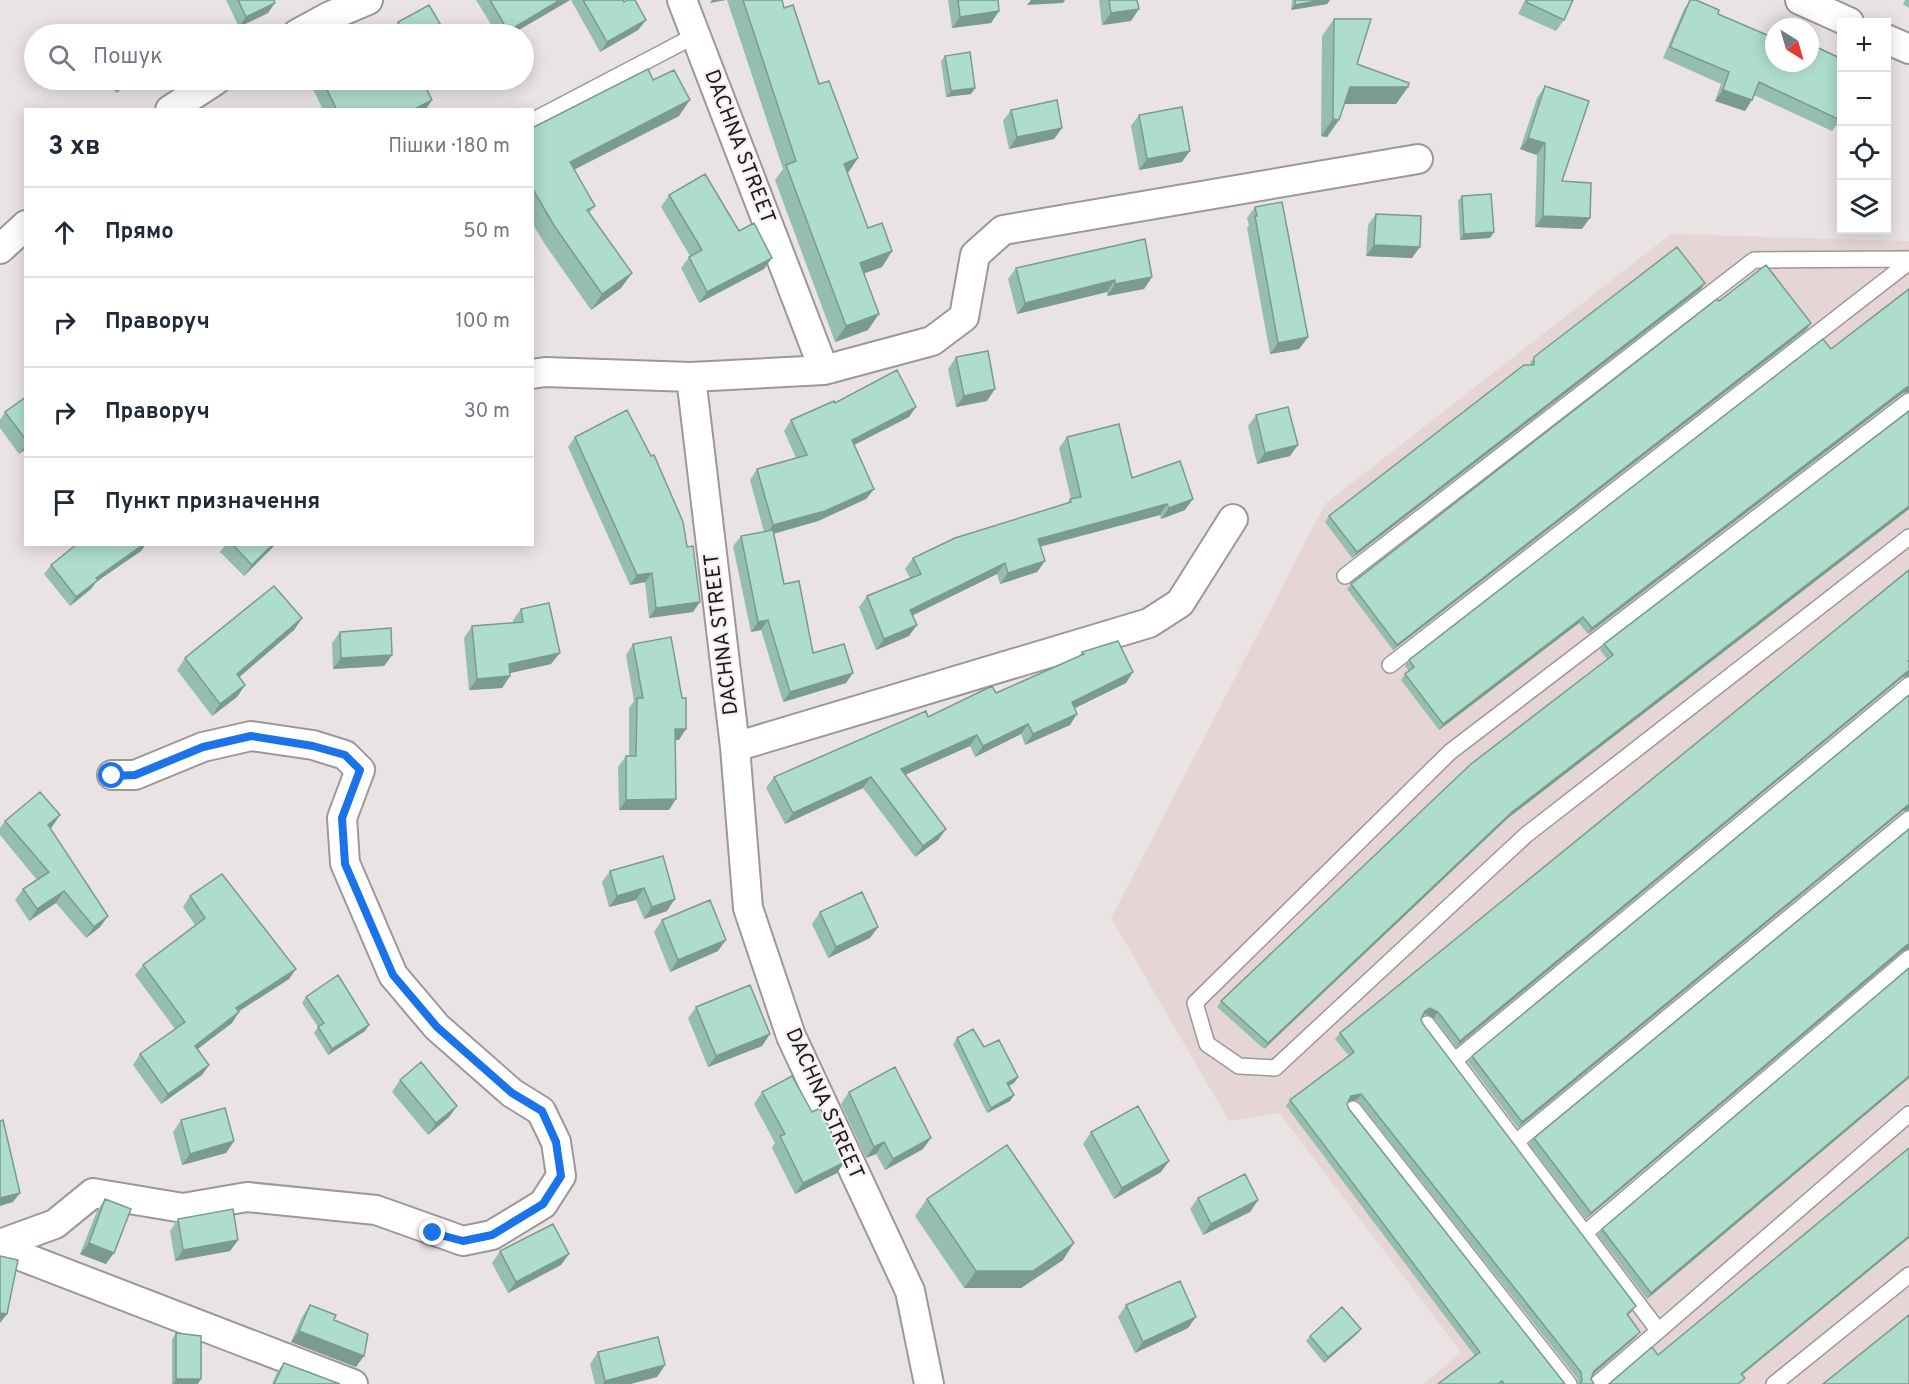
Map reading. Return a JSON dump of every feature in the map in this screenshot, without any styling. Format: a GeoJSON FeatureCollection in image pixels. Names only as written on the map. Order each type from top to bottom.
{"type":"FeatureCollection","features":[{"type":"Feature","properties":{"kind":"street"},"geometry":{"type":"LineString","coordinates":[[315,24],[368,0]]}},
{"type":"Feature","properties":{"kind":"street","name":"DACHNA STREET"},"geometry":{"type":"LineString","coordinates":[[682,0],[824,370]]}},
{"type":"Feature","properties":{"kind":"street"},"geometry":{"type":"LineString","coordinates":[[1800,0],[1841,18]]}},
{"type":"Feature","properties":{"kind":"street"},"geometry":{"type":"LineString","coordinates":[[1891,41],[1909,50]]}},
{"type":"Feature","properties":{"kind":"street"},"geometry":{"type":"LineString","coordinates":[[173,108],[201,90]]}},
{"type":"Feature","properties":{"kind":"street"},"geometry":{"type":"LineString","coordinates":[[534,374],[544,372],[691,377],[824,370],[932,341],[964,317],[975,255],[1003,230],[1418,159]]}},
{"type":"Feature","properties":{"kind":"street"},"geometry":{"type":"LineString","coordinates":[[0,249],[24,227]]}},
{"type":"Feature","properties":{"kind":"street","name":"DACHNA STREET"},"geometry":{"type":"LineString","coordinates":[[691,377],[735,747],[748,908],[791,1036],[910,1291],[929,1384]]}},
{"type":"Feature","properties":{"kind":"street"},"geometry":{"type":"LineString","coordinates":[[735,747],[1149,623],[1180,603],[1233,519]]}},
{"type":"Feature","properties":{"kind":"street"},"geometry":{"type":"LineString","coordinates":[[0,1246],[55,1224],[93,1193],[183,1208],[247,1197],[376,1210],[463,1241],[492,1235],[543,1204],[561,1176],[556,1142],[542,1111],[512,1093],[437,1027],[393,975],[345,864],[342,818],[360,770],[345,755],[313,746],[251,736],[203,747],[135,775],[112,776]]}},
{"type":"Feature","properties":{"kind":"street"},"geometry":{"type":"LineString","coordinates":[[0,1246],[353,1384]]}},
{"type":"Feature","properties":{"kind":"lane"},"geometry":{"type":"LineString","coordinates":[[534,120],[696,34]]}},
{"type":"Feature","properties":{"kind":"lane"},"geometry":{"type":"LineString","coordinates":[[1345,576],[1754,260],[1909,260]]}},
{"type":"Feature","properties":{"kind":"lane"},"geometry":{"type":"LineString","coordinates":[[1390,664],[1909,260]]}},
{"type":"Feature","properties":{"kind":"lane"},"geometry":{"type":"LineString","coordinates":[[1909,401],[1450,752],[1195,1003],[1207,1044],[1239,1066],[1275,1068],[1526,835],[1909,537]]}},
{"type":"Feature","properties":{"kind":"lane"},"geometry":{"type":"LineString","coordinates":[[1454,1061],[1909,685]]}},
{"type":"Feature","properties":{"kind":"lane"},"geometry":{"type":"LineString","coordinates":[[1516,1142],[1909,819]]}},
{"type":"Feature","properties":{"kind":"lane"},"geometry":{"type":"LineString","coordinates":[[1585,1233],[1909,958]]}},
{"type":"Feature","properties":{"kind":"lane"},"geometry":{"type":"LineString","coordinates":[[1427,1024],[1658,1330]]}},
{"type":"Feature","properties":{"kind":"lane"},"geometry":{"type":"LineString","coordinates":[[1353,1109],[1569,1384]]}},
{"type":"Feature","properties":{"kind":"lane"},"geometry":{"type":"LineString","coordinates":[[1597,1384],[1909,1114]]}},
{"type":"Feature","properties":{"kind":"lane"},"geometry":{"type":"LineString","coordinates":[[1774,1384],[1909,1275]]}},
{"type":"Feature","properties":{"kind":"shaded area"},"geometry":{"type":"Polygon","coordinates":[[[1671,234],[1909,241],[1909,1384],[1424,1384],[1461,1352],[1279,1113],[1229,1121],[1111,918],[1325,504],[1671,234]]]}},
{"type":"Feature","properties":{"kind":"building"},"geometry":{"type":"Polygon","coordinates":[[[238,0],[274,0],[275,3],[246,17],[238,0]]]}},
{"type":"Feature","properties":{"kind":"building"},"geometry":{"type":"Polygon","coordinates":[[[490,0],[560,0],[520,24],[504,24],[490,0]]]}},
{"type":"Feature","properties":{"kind":"building"},"geometry":{"type":"Polygon","coordinates":[[[583,0],[623,0],[624,2],[635,0],[646,20],[607,42],[583,0]]]}},
{"type":"Feature","properties":{"kind":"building"},"geometry":{"type":"Polygon","coordinates":[[[743,0],[782,0],[784,8],[793,5],[819,84],[829,81],[858,158],[844,164],[868,228],[882,223],[892,251],[860,263],[879,314],[846,326],[786,165],[796,161],[743,0]]]}},
{"type":"Feature","properties":{"kind":"building"},"geometry":{"type":"Polygon","coordinates":[[[958,0],[998,0],[999,11],[960,17],[958,0]]]}},
{"type":"Feature","properties":{"kind":"building"},"geometry":{"type":"Polygon","coordinates":[[[1109,0],[1137,0],[1139,9],[1111,13],[1109,0]]]}},
{"type":"Feature","properties":{"kind":"building"},"geometry":{"type":"Polygon","coordinates":[[[1295,0],[1322,0],[1295,5],[1295,0]]]}},
{"type":"Feature","properties":{"kind":"building"},"geometry":{"type":"Polygon","coordinates":[[[1528,0],[1573,0],[1564,20],[1526,2],[1528,0]]]}},
{"type":"Feature","properties":{"kind":"building"},"geometry":{"type":"Polygon","coordinates":[[[1690,0],[1696,0],[1719,10],[1718,14],[1765,34],[1765,72],[1819,72],[1819,48],[1837,57],[1837,119],[1759,82],[1752,100],[1723,90],[1729,72],[1670,47],[1690,0]]]}},
{"type":"Feature","properties":{"kind":"building"},"geometry":{"type":"Polygon","coordinates":[[[429,5],[440,24],[399,24],[398,22],[429,5]]]}},
{"type":"Feature","properties":{"kind":"building"},"geometry":{"type":"Polygon","coordinates":[[[1334,19],[1371,19],[1357,64],[1409,83],[1408,87],[1350,87],[1339,120],[1333,119],[1334,19]]]}},
{"type":"Feature","properties":{"kind":"building"},"geometry":{"type":"Polygon","coordinates":[[[970,52],[975,88],[951,91],[945,56],[970,52]]]}},
{"type":"Feature","properties":{"kind":"building"},"geometry":{"type":"Polygon","coordinates":[[[648,69],[653,80],[674,70],[690,100],[570,162],[595,206],[587,210],[632,273],[602,294],[555,227],[534,191],[534,127],[648,69]]]}},
{"type":"Feature","properties":{"kind":"building"},"geometry":{"type":"Polygon","coordinates":[[[1545,86],[1589,101],[1562,181],[1591,183],[1590,218],[1543,216],[1545,143],[1528,138],[1545,86]]]}},
{"type":"Feature","properties":{"kind":"building"},"geometry":{"type":"Polygon","coordinates":[[[327,90],[427,90],[432,100],[417,108],[336,108],[327,90]]]}},
{"type":"Feature","properties":{"kind":"building"},"geometry":{"type":"Polygon","coordinates":[[[1057,100],[1062,128],[1017,137],[1011,110],[1057,100]]]}},
{"type":"Feature","properties":{"kind":"building"},"geometry":{"type":"Polygon","coordinates":[[[1182,107],[1190,151],[1147,159],[1139,115],[1182,107]]]}},
{"type":"Feature","properties":{"kind":"building"},"geometry":{"type":"Polygon","coordinates":[[[705,174],[739,231],[754,223],[772,258],[707,292],[689,257],[702,250],[669,195],[705,174]]]}},
{"type":"Feature","properties":{"kind":"building"},"geometry":{"type":"Polygon","coordinates":[[[1491,194],[1494,232],[1464,234],[1462,196],[1491,194]]]}},
{"type":"Feature","properties":{"kind":"building"},"geometry":{"type":"Polygon","coordinates":[[[1282,202],[1308,337],[1278,343],[1255,207],[1282,202]]]}},
{"type":"Feature","properties":{"kind":"building"},"geometry":{"type":"Polygon","coordinates":[[[1376,214],[1421,216],[1420,247],[1374,245],[1376,214]]]}},
{"type":"Feature","properties":{"kind":"building"},"geometry":{"type":"Polygon","coordinates":[[[1145,239],[1152,277],[1115,284],[1115,280],[1025,303],[1016,268],[1145,239]]]}},
{"type":"Feature","properties":{"kind":"building"},"geometry":{"type":"Polygon","coordinates":[[[1677,247],[1705,283],[1357,552],[1329,516],[1524,365],[1534,365],[1534,357],[1677,247]]]}},
{"type":"Feature","properties":{"kind":"building"},"geometry":{"type":"Polygon","coordinates":[[[1766,265],[1811,323],[1397,645],[1351,584],[1717,299],[1719,301],[1766,265]]]}},
{"type":"Feature","properties":{"kind":"building"},"geometry":{"type":"Polygon","coordinates":[[[1909,289],[1909,387],[1592,628],[1583,617],[1443,724],[1405,674],[1414,667],[1409,660],[1823,339],[1831,349],[1909,289]]]}},
{"type":"Feature","properties":{"kind":"building"},"geometry":{"type":"Polygon","coordinates":[[[988,351],[995,389],[964,396],[956,357],[988,351]]]}},
{"type":"Feature","properties":{"kind":"building"},"geometry":{"type":"Polygon","coordinates":[[[897,370],[916,407],[852,440],[874,489],[825,511],[773,525],[757,469],[807,455],[791,420],[834,401],[835,403],[897,370]]]}},
{"type":"Feature","properties":{"kind":"building"},"geometry":{"type":"Polygon","coordinates":[[[24,398],[24,437],[5,412],[24,398]]]}},
{"type":"Feature","properties":{"kind":"building"},"geometry":{"type":"Polygon","coordinates":[[[1288,407],[1298,445],[1265,453],[1256,415],[1288,407]]]}},
{"type":"Feature","properties":{"kind":"building"},"geometry":{"type":"Polygon","coordinates":[[[627,410],[651,456],[654,455],[683,522],[687,547],[693,546],[700,602],[656,608],[652,573],[637,575],[575,437],[627,410]]]}},
{"type":"Feature","properties":{"kind":"building"},"geometry":{"type":"Polygon","coordinates":[[[1909,411],[1909,506],[1512,812],[1268,1043],[1221,1001],[1471,764],[1613,655],[1604,644],[1909,411]]]}},
{"type":"Feature","properties":{"kind":"building"},"geometry":{"type":"Polygon","coordinates":[[[1119,424],[1132,478],[1180,461],[1193,499],[1169,508],[1167,504],[1038,539],[1045,561],[1008,573],[1005,563],[910,610],[917,625],[884,639],[867,596],[921,574],[913,558],[955,538],[1081,497],[1067,437],[1119,424]]]}},
{"type":"Feature","properties":{"kind":"building"},"geometry":{"type":"Polygon","coordinates":[[[773,530],[784,584],[799,581],[813,653],[844,644],[853,673],[790,692],[768,620],[758,622],[741,536],[773,530]]]}},
{"type":"Feature","properties":{"kind":"building"},"geometry":{"type":"Polygon","coordinates":[[[75,546],[141,546],[96,578],[98,580],[76,597],[51,565],[75,546]]]}},
{"type":"Feature","properties":{"kind":"building"},"geometry":{"type":"Polygon","coordinates":[[[234,546],[271,546],[252,565],[234,546]]]}},
{"type":"Feature","properties":{"kind":"building"},"geometry":{"type":"Polygon","coordinates":[[[1909,570],[1909,671],[1460,1041],[1438,1012],[1430,1008],[1425,1011],[1421,1019],[1636,1306],[1627,1314],[1640,1332],[1594,1371],[1591,1379],[1594,1384],[1580,1384],[1581,1372],[1361,1094],[1351,1096],[1347,1104],[1349,1109],[1565,1384],[1504,1384],[1502,1381],[1498,1384],[1438,1384],[1480,1352],[1290,1100],[1354,1052],[1340,1033],[1909,570]]]}},
{"type":"Feature","properties":{"kind":"building"},"geometry":{"type":"Polygon","coordinates":[[[274,586],[302,618],[237,674],[245,685],[220,704],[185,658],[274,586]]]}},
{"type":"Feature","properties":{"kind":"building"},"geometry":{"type":"Polygon","coordinates":[[[549,603],[560,653],[509,664],[510,676],[477,679],[472,626],[523,622],[521,609],[549,603]]]}},
{"type":"Feature","properties":{"kind":"building"},"geometry":{"type":"Polygon","coordinates":[[[391,628],[392,655],[341,658],[340,632],[391,628]]]}},
{"type":"Feature","properties":{"kind":"building"},"geometry":{"type":"Polygon","coordinates":[[[671,637],[682,698],[686,698],[686,729],[675,729],[676,799],[626,800],[626,756],[636,756],[637,698],[643,698],[633,644],[671,637]]]}},
{"type":"Feature","properties":{"kind":"building"},"geometry":{"type":"Polygon","coordinates":[[[1118,641],[1133,672],[1072,702],[1077,714],[1033,734],[1028,724],[983,746],[977,735],[901,769],[946,829],[923,846],[871,777],[793,813],[774,777],[926,711],[928,717],[992,686],[996,693],[1084,654],[1082,652],[1118,641]]]}},
{"type":"Feature","properties":{"kind":"building"},"geometry":{"type":"Polygon","coordinates":[[[1909,695],[1909,805],[1522,1122],[1472,1056],[1909,695]]]}},
{"type":"Feature","properties":{"kind":"building"},"geometry":{"type":"Polygon","coordinates":[[[40,792],[60,815],[48,825],[108,916],[94,927],[64,891],[37,909],[23,889],[49,872],[5,821],[40,792]]]}},
{"type":"Feature","properties":{"kind":"building"},"geometry":{"type":"Polygon","coordinates":[[[1909,829],[1909,944],[1591,1213],[1534,1138],[1909,829]]]}},
{"type":"Feature","properties":{"kind":"building"},"geometry":{"type":"Polygon","coordinates":[[[663,856],[675,899],[652,907],[644,888],[617,896],[610,871],[663,856]]]}},
{"type":"Feature","properties":{"kind":"building"},"geometry":{"type":"Polygon","coordinates":[[[222,874],[296,969],[236,1008],[239,1012],[195,1046],[209,1065],[168,1094],[140,1054],[185,1022],[143,965],[205,918],[190,896],[222,874]]]}},
{"type":"Feature","properties":{"kind":"building"},"geometry":{"type":"Polygon","coordinates":[[[862,892],[878,927],[836,947],[820,912],[862,892]]]}},
{"type":"Feature","properties":{"kind":"building"},"geometry":{"type":"Polygon","coordinates":[[[710,900],[726,940],[678,960],[662,920],[710,900]]]}},
{"type":"Feature","properties":{"kind":"building"},"geometry":{"type":"Polygon","coordinates":[[[1909,968],[1909,1076],[1651,1293],[1602,1229],[1909,968]]]}},
{"type":"Feature","properties":{"kind":"building"},"geometry":{"type":"Polygon","coordinates":[[[338,975],[369,1025],[332,1049],[318,1027],[324,1023],[306,997],[338,975]]]}},
{"type":"Feature","properties":{"kind":"building"},"geometry":{"type":"Polygon","coordinates":[[[750,985],[770,1034],[716,1056],[696,1007],[750,985]]]}},
{"type":"Feature","properties":{"kind":"building"},"geometry":{"type":"Polygon","coordinates":[[[973,1029],[984,1047],[999,1040],[1018,1077],[1007,1083],[1014,1095],[991,1108],[957,1038],[973,1029]]]}},
{"type":"Feature","properties":{"kind":"building"},"geometry":{"type":"Polygon","coordinates":[[[421,1062],[457,1106],[436,1123],[400,1080],[421,1062]]]}},
{"type":"Feature","properties":{"kind":"building"},"geometry":{"type":"Polygon","coordinates":[[[895,1067],[931,1138],[893,1159],[884,1142],[874,1147],[849,1092],[895,1067]]]}},
{"type":"Feature","properties":{"kind":"building"},"geometry":{"type":"Polygon","coordinates":[[[792,1076],[812,1112],[820,1108],[845,1162],[803,1183],[780,1136],[785,1134],[762,1092],[792,1076]]]}},
{"type":"Feature","properties":{"kind":"building"},"geometry":{"type":"Polygon","coordinates":[[[1138,1106],[1169,1161],[1122,1188],[1091,1132],[1138,1106]]]}},
{"type":"Feature","properties":{"kind":"building"},"geometry":{"type":"Polygon","coordinates":[[[225,1108],[234,1141],[190,1154],[181,1120],[225,1108]]]}},
{"type":"Feature","properties":{"kind":"building"},"geometry":{"type":"Polygon","coordinates":[[[3,1120],[20,1193],[0,1198],[0,1121],[3,1120]]]}},
{"type":"Feature","properties":{"kind":"building"},"geometry":{"type":"Polygon","coordinates":[[[1007,1145],[1074,1243],[1033,1271],[976,1271],[927,1199],[1007,1145]]]}},
{"type":"Feature","properties":{"kind":"building"},"geometry":{"type":"Polygon","coordinates":[[[1909,1148],[1909,1236],[1741,1374],[1745,1378],[1738,1384],[1609,1384],[1652,1347],[1658,1355],[1909,1148]]]}},
{"type":"Feature","properties":{"kind":"building"},"geometry":{"type":"Polygon","coordinates":[[[1245,1174],[1258,1200],[1211,1224],[1198,1198],[1245,1174]]]}},
{"type":"Feature","properties":{"kind":"building"},"geometry":{"type":"Polygon","coordinates":[[[105,1199],[131,1209],[114,1253],[89,1243],[105,1199]]]}},
{"type":"Feature","properties":{"kind":"building"},"geometry":{"type":"Polygon","coordinates":[[[233,1209],[238,1240],[183,1250],[178,1219],[233,1209]]]}},
{"type":"Feature","properties":{"kind":"building"},"geometry":{"type":"Polygon","coordinates":[[[553,1224],[569,1254],[516,1282],[500,1251],[553,1224]]]}},
{"type":"Feature","properties":{"kind":"building"},"geometry":{"type":"Polygon","coordinates":[[[0,1256],[18,1260],[7,1314],[0,1313],[0,1256]]]}},
{"type":"Feature","properties":{"kind":"building"},"geometry":{"type":"Polygon","coordinates":[[[1180,1281],[1196,1317],[1143,1342],[1126,1305],[1180,1281]]]}},
{"type":"Feature","properties":{"kind":"building"},"geometry":{"type":"Polygon","coordinates":[[[310,1305],[336,1315],[334,1320],[368,1334],[364,1356],[299,1331],[310,1305]]]}},
{"type":"Feature","properties":{"kind":"building"},"geometry":{"type":"Polygon","coordinates":[[[1342,1307],[1361,1329],[1328,1357],[1310,1336],[1342,1307]]]}},
{"type":"Feature","properties":{"kind":"building"},"geometry":{"type":"Polygon","coordinates":[[[1909,1315],[1909,1384],[1823,1384],[1909,1315]]]}},
{"type":"Feature","properties":{"kind":"building"},"geometry":{"type":"Polygon","coordinates":[[[176,1333],[201,1336],[201,1379],[176,1379],[176,1333]]]}},
{"type":"Feature","properties":{"kind":"building"},"geometry":{"type":"Polygon","coordinates":[[[658,1337],[665,1365],[605,1381],[598,1352],[658,1337]]]}},
{"type":"Feature","properties":{"kind":"building"},"geometry":{"type":"Polygon","coordinates":[[[284,1363],[340,1384],[274,1384],[284,1363]]]}},
{"type":"Feature","properties":{"kind":"route"},"geometry":{"type":"LineString","coordinates":[[112,776],[135,775],[203,747],[251,736],[313,746],[345,755],[360,770],[342,818],[345,864],[393,975],[437,1027],[512,1093],[542,1111],[556,1142],[561,1176],[543,1204],[492,1235],[463,1241],[433,1233]]}}]}
